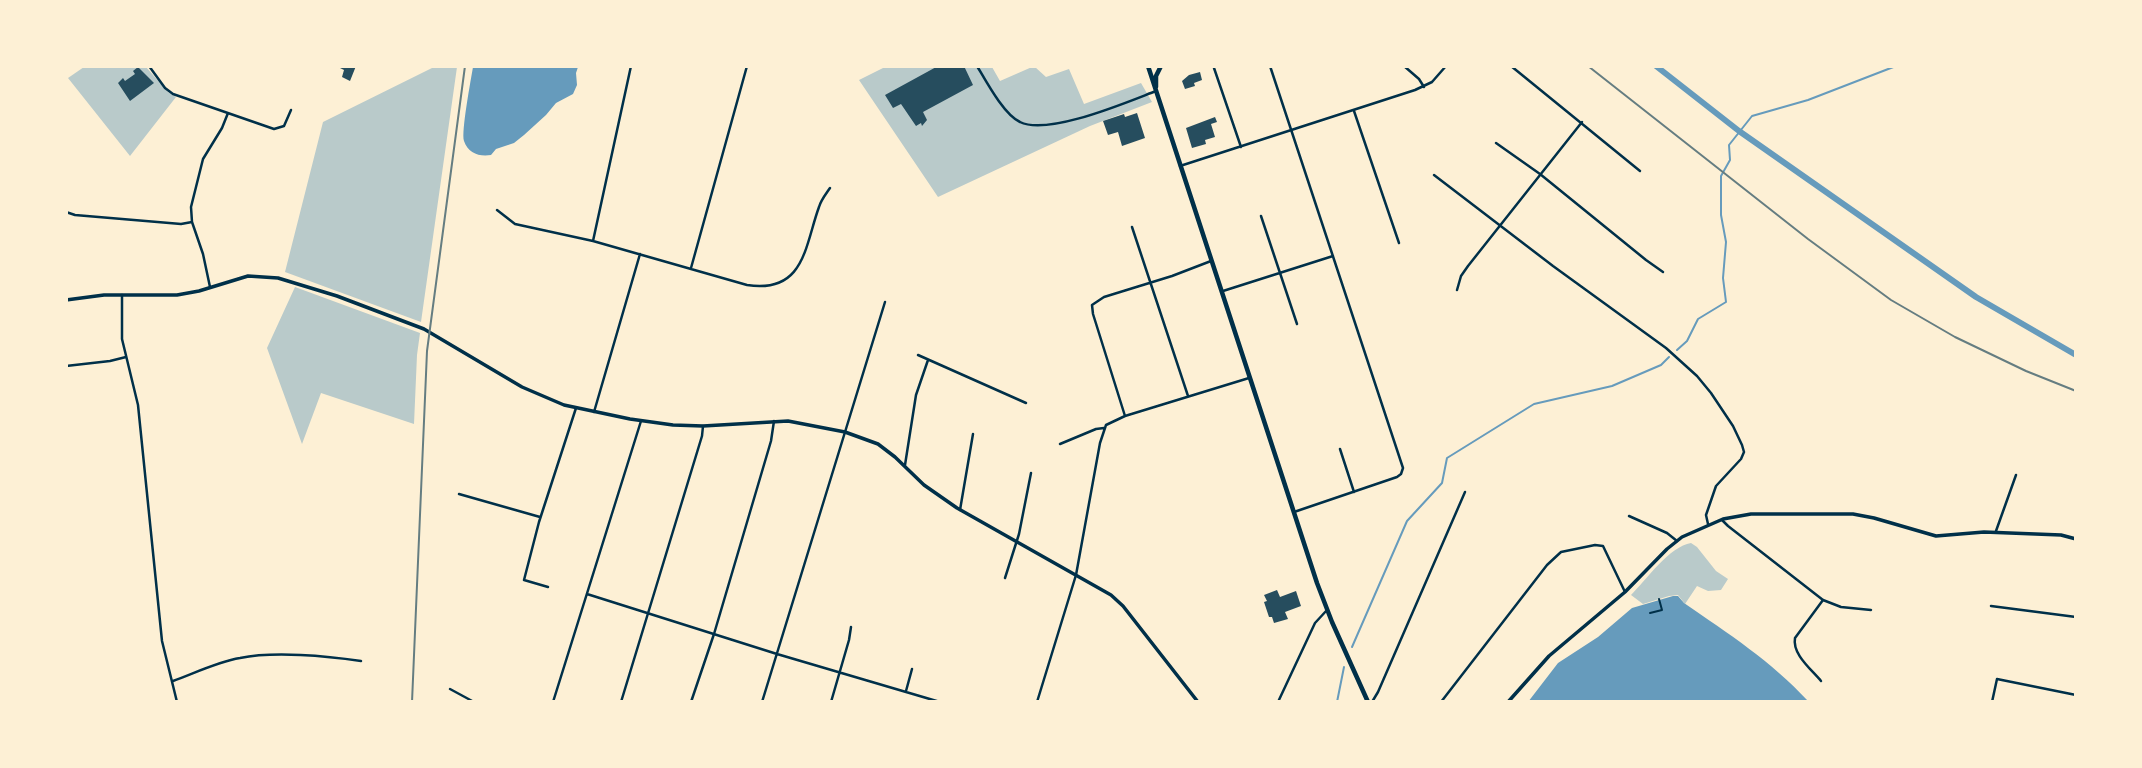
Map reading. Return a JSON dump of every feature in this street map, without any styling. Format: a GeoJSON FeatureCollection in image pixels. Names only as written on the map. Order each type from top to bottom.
{"type":"FeatureCollection","features":[{"type":"Feature","properties":{"kind":"main road"},"geometry":{"type":"LineString","coordinates":[[1148,66],[1327,610],[1370,702]]}},
{"type":"Feature","properties":{"kind":"main road"},"geometry":{"type":"LineString","coordinates":[[1156,91],[1156,76],[1161,66]]}},
{"type":"Feature","properties":{"kind":"street"},"geometry":{"type":"LineString","coordinates":[[149,66],[171,93],[278,130],[286,124],[291,110]]}},
{"type":"Feature","properties":{"kind":"street"},"geometry":{"type":"LineString","coordinates":[[593,241],[631,66]]}},
{"type":"Feature","properties":{"kind":"street"},"geometry":{"type":"LineString","coordinates":[[691,268],[747,66]]}},
{"type":"Feature","properties":{"kind":"street"},"geometry":{"type":"LineString","coordinates":[[977,66],[993,93],[1012,116],[1020,122],[1030,124],[1077,119],[1156,91]]}},
{"type":"Feature","properties":{"kind":"street"},"geometry":{"type":"LineString","coordinates":[[1270,66],[1402,466],[1402,472],[1397,477],[1294,512]]}},
{"type":"Feature","properties":{"kind":"street"},"geometry":{"type":"LineString","coordinates":[[1404,66],[1424,87]]}},
{"type":"Feature","properties":{"kind":"street"},"geometry":{"type":"LineString","coordinates":[[1180,166],[1424,87],[1447,66]]}},
{"type":"Feature","properties":{"kind":"street"},"geometry":{"type":"LineString","coordinates":[[1511,66],[1640,171]]}},
{"type":"Feature","properties":{"kind":"street"},"geometry":{"type":"LineString","coordinates":[[1214,68],[1241,147]]}},
{"type":"Feature","properties":{"kind":"street"},"geometry":{"type":"LineString","coordinates":[[1353,110],[1399,243]]}},
{"type":"Feature","properties":{"kind":"street"},"geometry":{"type":"LineString","coordinates":[[210,287],[204,254],[192,222],[191,206],[206,151],[222,128],[228,113]]}},
{"type":"Feature","properties":{"kind":"street"},"geometry":{"type":"LineString","coordinates":[[1457,290],[1462,275],[1582,122]]}},
{"type":"Feature","properties":{"kind":"street"},"geometry":{"type":"LineString","coordinates":[[1496,143],[1540,174],[1663,272]]}},
{"type":"Feature","properties":{"kind":"street"},"geometry":{"type":"LineString","coordinates":[[1434,175],[1564,275],[1675,355],[1711,393],[1733,426],[1743,454],[1716,486],[1706,515],[1708,524]]}},
{"type":"Feature","properties":{"kind":"street"},"geometry":{"type":"LineString","coordinates":[[497,210],[515,224],[593,241],[753,285],[771,284],[783,279],[798,267],[805,256],[819,206],[830,188]]}},
{"type":"Feature","properties":{"kind":"street"},"geometry":{"type":"LineString","coordinates":[[66,212],[73,215],[167,223],[192,222]]}},
{"type":"Feature","properties":{"kind":"street"},"geometry":{"type":"LineString","coordinates":[[1261,216],[1297,324]]}},
{"type":"Feature","properties":{"kind":"street"},"geometry":{"type":"LineString","coordinates":[[1132,227],[1188,397]]}},
{"type":"Feature","properties":{"kind":"street"},"geometry":{"type":"LineString","coordinates":[[594,412],[640,254]]}},
{"type":"Feature","properties":{"kind":"street"},"geometry":{"type":"LineString","coordinates":[[1221,292],[1333,256]]}},
{"type":"Feature","properties":{"kind":"street"},"geometry":{"type":"LineString","coordinates":[[1125,416],[1093,314],[1093,305],[1104,297],[1211,261]]}},
{"type":"Feature","properties":{"kind":"street"},"geometry":{"type":"LineString","coordinates":[[66,300],[92,296],[177,295],[254,275],[292,281],[417,326],[522,387],[548,400],[576,408],[673,425],[703,426],[774,421],[804,423],[845,432],[878,444],[924,485],[960,510],[1111,596],[1123,606],[1198,702]]}},
{"type":"Feature","properties":{"kind":"street"},"geometry":{"type":"LineString","coordinates":[[122,295],[122,339],[138,405],[162,641],[177,702]]}},
{"type":"Feature","properties":{"kind":"street"},"geometry":{"type":"LineString","coordinates":[[762,702],[885,302]]}},
{"type":"Feature","properties":{"kind":"street"},"geometry":{"type":"LineString","coordinates":[[918,355],[1026,403]]}},
{"type":"Feature","properties":{"kind":"street"},"geometry":{"type":"LineString","coordinates":[[66,366],[126,357]]}},
{"type":"Feature","properties":{"kind":"street"},"geometry":{"type":"LineString","coordinates":[[905,466],[916,395],[928,360]]}},
{"type":"Feature","properties":{"kind":"street"},"geometry":{"type":"LineString","coordinates":[[1037,702],[1076,575],[1104,428],[1110,421],[1250,378]]}},
{"type":"Feature","properties":{"kind":"street"},"geometry":{"type":"LineString","coordinates":[[548,587],[524,580],[576,408]]}},
{"type":"Feature","properties":{"kind":"street"},"geometry":{"type":"LineString","coordinates":[[553,702],[641,421]]}},
{"type":"Feature","properties":{"kind":"street"},"geometry":{"type":"LineString","coordinates":[[691,702],[714,634],[771,441],[774,421]]}},
{"type":"Feature","properties":{"kind":"street"},"geometry":{"type":"LineString","coordinates":[[621,702],[703,426]]}},
{"type":"Feature","properties":{"kind":"street"},"geometry":{"type":"LineString","coordinates":[[1060,444],[1104,428]]}},
{"type":"Feature","properties":{"kind":"street"},"geometry":{"type":"LineString","coordinates":[[960,510],[973,434]]}},
{"type":"Feature","properties":{"kind":"street"},"geometry":{"type":"LineString","coordinates":[[1340,449],[1354,492]]}},
{"type":"Feature","properties":{"kind":"street"},"geometry":{"type":"LineString","coordinates":[[1005,578],[1031,473]]}},
{"type":"Feature","properties":{"kind":"street"},"geometry":{"type":"LineString","coordinates":[[1996,533],[2016,475]]}},
{"type":"Feature","properties":{"kind":"street"},"geometry":{"type":"LineString","coordinates":[[1370,702],[1378,692],[1465,492]]}},
{"type":"Feature","properties":{"kind":"street"},"geometry":{"type":"LineString","coordinates":[[459,494],[541,518]]}},
{"type":"Feature","properties":{"kind":"street"},"geometry":{"type":"LineString","coordinates":[[1508,702],[1549,656],[1625,592],[1663,552],[1677,541],[1722,519],[1746,515],[1853,514],[1936,536],[1996,533],[2062,535],[2076,538]]}},
{"type":"Feature","properties":{"kind":"street"},"geometry":{"type":"LineString","coordinates":[[1629,516],[1667,533],[1677,541]]}},
{"type":"Feature","properties":{"kind":"street"},"geometry":{"type":"LineString","coordinates":[[1722,519],[1823,600],[1841,607],[1871,610]]}},
{"type":"Feature","properties":{"kind":"street"},"geometry":{"type":"LineString","coordinates":[[1441,702],[1547,565],[1562,552],[1595,545],[1603,546],[1625,592]]}},
{"type":"Feature","properties":{"kind":"street"},"geometry":{"type":"LineString","coordinates":[[587,594],[940,702]]}},
{"type":"Feature","properties":{"kind":"street"},"geometry":{"type":"LineString","coordinates":[[1821,681],[1799,656],[1794,643],[1823,600]]}},
{"type":"Feature","properties":{"kind":"street"},"geometry":{"type":"LineString","coordinates":[[1991,606],[2076,617]]}},
{"type":"Feature","properties":{"kind":"street"},"geometry":{"type":"LineString","coordinates":[[1278,702],[1315,623],[1327,610]]}},
{"type":"Feature","properties":{"kind":"street"},"geometry":{"type":"LineString","coordinates":[[831,702],[851,627]]}},
{"type":"Feature","properties":{"kind":"street"},"geometry":{"type":"LineString","coordinates":[[172,682],[244,657],[315,657],[361,661]]}},
{"type":"Feature","properties":{"kind":"street"},"geometry":{"type":"LineString","coordinates":[[906,691],[912,669]]}},
{"type":"Feature","properties":{"kind":"street"},"geometry":{"type":"LineString","coordinates":[[1992,702],[1997,679],[2076,695]]}},
{"type":"Feature","properties":{"kind":"street"},"geometry":{"type":"LineString","coordinates":[[450,689],[474,702]]}},
{"type":"Feature","properties":{"kind":"path"},"geometry":{"type":"LineString","coordinates":[[1650,613],[1662,610],[1659,599]]}},
{"type":"Feature","properties":{"kind":"shaded area"},"geometry":{"type":"Polygon","coordinates":[[[84,67],[146,67],[168,92],[176,97],[130,156],[68,78],[84,67]]]}},
{"type":"Feature","properties":{"kind":"shaded area"},"geometry":{"type":"Polygon","coordinates":[[[434,67],[457,67],[421,322],[285,272],[323,122],[434,67]]]}},
{"type":"Feature","properties":{"kind":"shaded area"},"geometry":{"type":"Polygon","coordinates":[[[885,67],[992,67],[1000,81],[1032,67],[1046,77],[1069,69],[1084,104],[1141,83],[1152,102],[1090,126],[938,197],[859,80],[885,67]]]}},
{"type":"Feature","properties":{"kind":"shaded area"},"geometry":{"type":"Polygon","coordinates":[[[295,287],[420,333],[414,424],[321,393],[302,444],[267,348],[295,287]]]}},
{"type":"Feature","properties":{"kind":"shaded area"},"geometry":{"type":"Polygon","coordinates":[[[1691,543],[1716,571],[1728,579],[1721,590],[1708,591],[1697,586],[1685,604],[1678,595],[1643,604],[1631,595],[1675,550],[1691,543]]]}},
{"type":"Feature","properties":{"kind":"water"},"geometry":{"type":"Polygon","coordinates":[[[473,67],[578,67],[577,85],[573,94],[556,103],[514,143],[496,149],[491,155],[482,155],[468,149],[463,136],[473,67]]]}},
{"type":"Feature","properties":{"kind":"water"},"geometry":{"type":"Polygon","coordinates":[[[1678,596],[1749,649],[1808,701],[1528,702],[1558,663],[1598,637],[1632,608],[1678,596]]]}},
{"type":"Feature","properties":{"kind":"building"},"geometry":{"type":"Polygon","coordinates":[[[336,66],[356,66],[350,81],[342,77],[344,70],[336,66]]]}},
{"type":"Feature","properties":{"kind":"building"},"geometry":{"type":"Polygon","coordinates":[[[938,66],[964,66],[973,85],[923,112],[927,120],[922,126],[921,123],[916,126],[901,104],[893,108],[885,95],[938,66]]]}},
{"type":"Feature","properties":{"kind":"building"},"geometry":{"type":"Polygon","coordinates":[[[138,67],[154,83],[130,101],[118,83],[135,74],[133,71],[138,67]]]}},
{"type":"Feature","properties":{"kind":"building"},"geometry":{"type":"Polygon","coordinates":[[[1200,72],[1202,80],[1185,89],[1182,81],[1189,75],[1200,72]]]}},
{"type":"Feature","properties":{"kind":"building"},"geometry":{"type":"Polygon","coordinates":[[[1137,113],[1145,138],[1122,146],[1118,132],[1108,135],[1103,121],[1137,113]]]}},
{"type":"Feature","properties":{"kind":"building"},"geometry":{"type":"Polygon","coordinates":[[[1215,117],[1217,122],[1211,124],[1215,137],[1205,140],[1206,144],[1192,148],[1186,128],[1215,117]]]}},
{"type":"Feature","properties":{"kind":"building"},"geometry":{"type":"Polygon","coordinates":[[[1277,590],[1280,597],[1296,591],[1301,606],[1285,612],[1288,619],[1274,623],[1272,617],[1269,617],[1264,595],[1277,590]]]}},
{"type":"Feature","properties":{"kind":"waterway"},"geometry":{"type":"LineString","coordinates":[[1656,66],[1739,131],[1976,297],[2076,355]]}},
{"type":"Feature","properties":{"kind":"waterway"},"geometry":{"type":"LineString","coordinates":[[1677,350],[1687,341],[1698,319],[1726,302],[1723,278],[1726,242],[1721,215],[1721,176],[1730,160],[1729,145],[1752,116],[1808,100],[1896,66]]}},
{"type":"Feature","properties":{"kind":"waterway"},"geometry":{"type":"LineString","coordinates":[[1352,647],[1407,521],[1442,483],[1447,458],[1534,404],[1612,386],[1661,365],[1669,357]]}},
{"type":"Feature","properties":{"kind":"waterway"},"geometry":{"type":"LineString","coordinates":[[1337,702],[1344,667]]}},
{"type":"Feature","properties":{"kind":"railway"},"geometry":{"type":"LineString","coordinates":[[412,702],[427,351],[465,66]]}},
{"type":"Feature","properties":{"kind":"railway"},"geometry":{"type":"LineString","coordinates":[[1588,66],[1808,239],[1891,300],[1955,337],[2026,371],[2076,391]]}}]}
